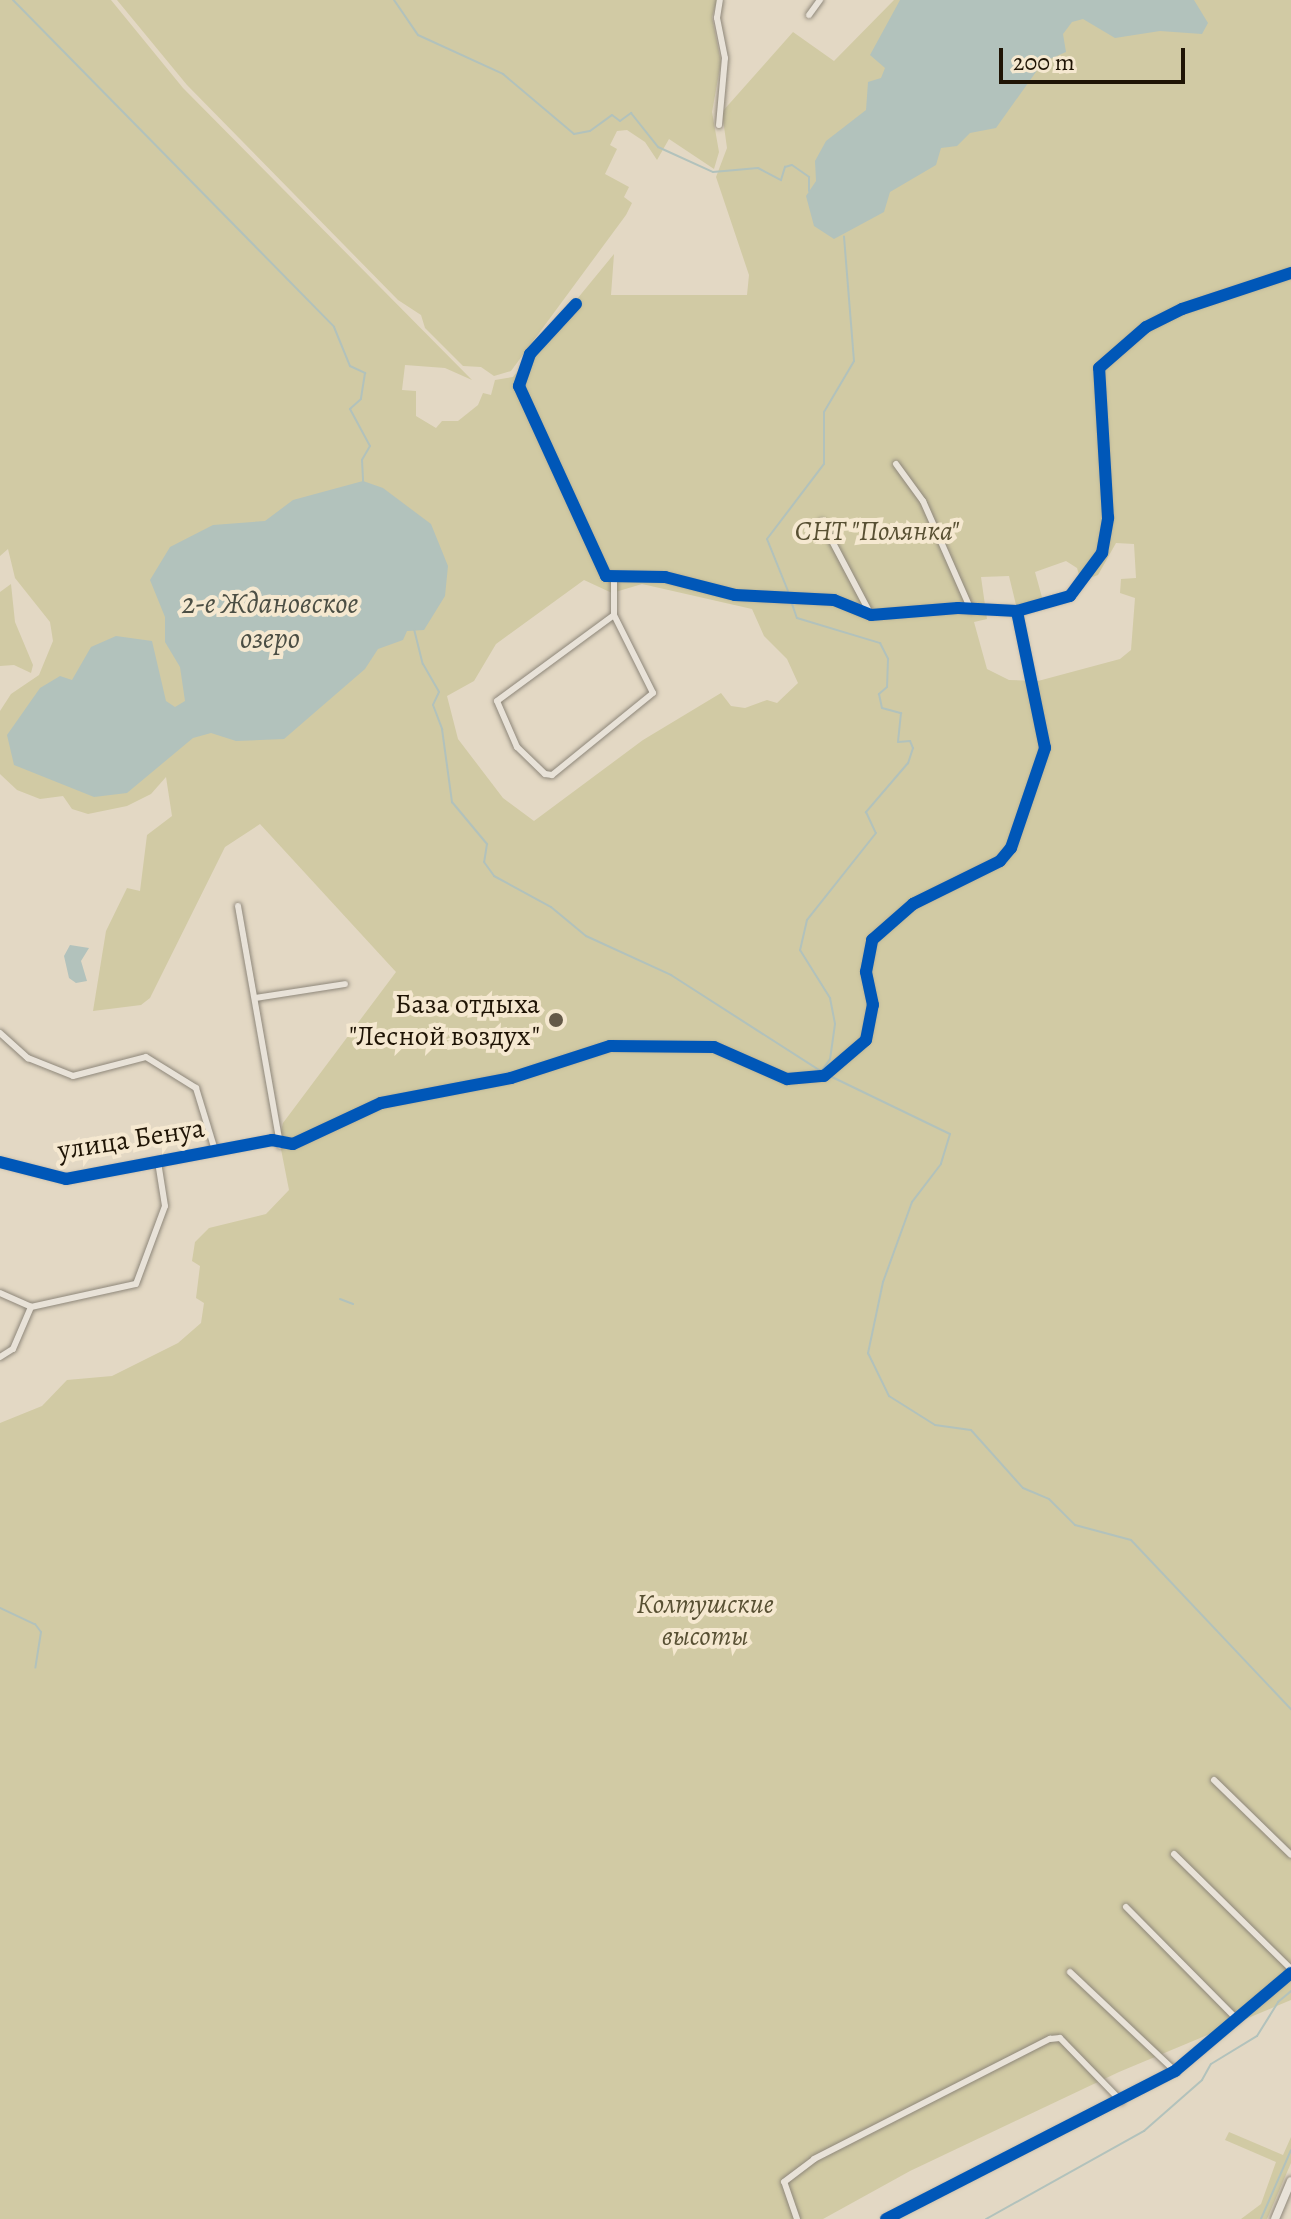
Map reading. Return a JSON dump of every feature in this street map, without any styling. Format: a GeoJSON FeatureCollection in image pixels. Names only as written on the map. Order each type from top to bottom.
{"type":"FeatureCollection","features":[{"type":"Feature","properties":{"kind":"street"},"geometry":{"type":"LineString","coordinates":[[719,125],[725,58],[717,18],[720,0]]}},
{"type":"Feature","properties":{"kind":"street"},"geometry":{"type":"LineString","coordinates":[[809,15],[820,0]]}},
{"type":"Feature","properties":{"kind":"street"},"geometry":{"type":"LineString","coordinates":[[576,304],[530,354],[519,386],[595,559],[606,576],[665,577],[735,595],[834,600],[871,615],[1017,611],[1070,596],[1102,553],[1108,518],[1099,368],[1146,327],[1171,314],[1291,273]]}},
{"type":"Feature","properties":{"kind":"street"},"geometry":{"type":"LineString","coordinates":[[896,464],[923,501],[971,610]]}},
{"type":"Feature","properties":{"kind":"street"},"geometry":{"type":"LineString","coordinates":[[822,522],[871,615]]}},
{"type":"Feature","properties":{"kind":"street"},"geometry":{"type":"LineString","coordinates":[[614,578],[614,615],[653,693],[552,775],[545,774],[517,747],[497,701],[614,615]]}},
{"type":"Feature","properties":{"kind":"street"},"geometry":{"type":"LineString","coordinates":[[238,906],[280,1145],[381,1103],[511,1078],[545,1063],[610,1046],[714,1047],[787,1079],[815,1079],[845,1063],[866,1040],[872,1020],[866,972],[872,940],[913,904],[1000,861],[1011,848],[1045,748],[1017,611]]}},
{"type":"Feature","properties":{"kind":"street"},"geometry":{"type":"LineString","coordinates":[[255,998],[345,984]]}},
{"type":"Feature","properties":{"kind":"street"},"geometry":{"type":"LineString","coordinates":[[0,1033],[28,1058],[73,1076],[146,1057],[196,1088],[215,1150]]}},
{"type":"Feature","properties":{"kind":"street","name":"улица Бенуа"},"geometry":{"type":"LineString","coordinates":[[0,1162],[66,1179],[272,1140],[280,1145]]}},
{"type":"Feature","properties":{"kind":"street"},"geometry":{"type":"LineString","coordinates":[[0,1293],[31,1307],[136,1284],[165,1206],[158,1162]]}},
{"type":"Feature","properties":{"kind":"street"},"geometry":{"type":"LineString","coordinates":[[0,1357],[13,1349],[31,1307]]}},
{"type":"Feature","properties":{"kind":"street"},"geometry":{"type":"LineString","coordinates":[[1214,1780],[1291,1855]]}},
{"type":"Feature","properties":{"kind":"street"},"geometry":{"type":"LineString","coordinates":[[886,2219],[1175,2071],[1291,1971],[1174,1854]]}},
{"type":"Feature","properties":{"kind":"street"},"geometry":{"type":"LineString","coordinates":[[1126,1907],[1237,2019]]}},
{"type":"Feature","properties":{"kind":"street"},"geometry":{"type":"LineString","coordinates":[[1070,1972],[1175,2071]]}},
{"type":"Feature","properties":{"kind":"street"},"geometry":{"type":"LineString","coordinates":[[797,2219],[784,2182],[814,2159],[1050,2039],[1060,2038],[1121,2101]]}},
{"type":"Feature","properties":{"kind":"street"},"geometry":{"type":"LineString","coordinates":[[1275,2219],[1291,2181]]}},
{"type":"Feature","properties":{"kind":"green space","name":"Колтушские высоты"},"geometry":{"type":"Polygon","coordinates":[[[0,0],[111,0],[183,88],[472,380],[445,368],[405,365],[402,390],[416,391],[416,416],[436,428],[442,421],[458,421],[478,405],[483,393],[491,395],[495,380],[513,377],[614,254],[611,295],[747,295],[749,275],[716,177],[727,148],[722,112],[793,32],[834,61],[894,0],[1291,0],[1291,2000],[1119,2072],[910,2171],[823,2219],[0,2219],[0,1423],[42,1406],[67,1380],[112,1376],[178,1343],[201,1323],[204,1303],[196,1298],[200,1266],[192,1261],[195,1242],[209,1228],[266,1214],[289,1190],[279,1139],[283,1123],[396,972],[260,824],[225,847],[150,998],[141,1005],[93,1011],[106,931],[127,888],[140,891],[147,835],[172,816],[166,777],[151,794],[127,806],[88,814],[72,809],[63,796],[40,799],[17,790],[0,774],[0,711],[11,694],[39,675],[53,641],[50,622],[15,578],[8,549],[0,556],[0,0]],[[1116,543],[1098,575],[1081,581],[1077,568],[1066,561],[1035,572],[1043,601],[1016,605],[1009,576],[981,577],[987,619],[974,622],[987,669],[1009,680],[1038,681],[1120,659],[1131,650],[1135,598],[1120,593],[1121,579],[1136,578],[1134,544],[1116,543]],[[584,580],[496,644],[474,681],[447,696],[458,739],[503,798],[534,821],[643,740],[721,693],[731,706],[745,708],[767,700],[777,703],[798,683],[787,659],[764,636],[752,609],[642,584],[612,593],[584,580]]]}},
{"type":"Feature","properties":{"kind":"green space"},"geometry":{"type":"Polygon","coordinates":[[[117,0],[717,0],[712,17],[721,62],[712,112],[719,152],[714,169],[669,139],[657,160],[645,142],[627,130],[617,131],[610,145],[617,149],[605,174],[629,187],[624,197],[632,203],[626,215],[511,371],[494,376],[481,367],[463,366],[425,328],[421,315],[398,300],[187,85],[117,0]]]}},
{"type":"Feature","properties":{"kind":"green space"},"geometry":{"type":"Polygon","coordinates":[[[11,584],[15,622],[33,665],[31,673],[14,665],[0,666],[0,592],[11,584]]]}},
{"type":"Feature","properties":{"kind":"green space"},"geometry":{"type":"Polygon","coordinates":[[[1229,2132],[1283,2155],[1291,2137],[1291,2163],[1267,2219],[1241,2219],[1261,2204],[1276,2162],[1225,2140],[1229,2132]]]}},
{"type":"Feature","properties":{"kind":"water"},"geometry":{"type":"Polygon","coordinates":[[[900,0],[1194,0],[1208,23],[1202,34],[1160,31],[1115,38],[1083,19],[1072,22],[1063,34],[1066,52],[1043,62],[996,128],[970,133],[957,146],[941,148],[936,165],[890,192],[884,212],[834,239],[814,226],[806,196],[816,181],[815,161],[826,141],[866,110],[868,82],[881,78],[885,68],[870,55],[900,0]]]}},
{"type":"Feature","properties":{"kind":"water","name":"2-е Ждановское озеро"},"geometry":{"type":"Polygon","coordinates":[[[363,481],[383,488],[431,524],[448,566],[445,596],[424,630],[407,631],[403,640],[378,649],[365,669],[284,739],[236,741],[211,733],[193,738],[127,793],[94,797],[14,765],[7,735],[40,688],[60,676],[72,680],[91,647],[116,636],[152,641],[166,701],[175,707],[185,701],[180,667],[165,642],[165,617],[150,580],[170,547],[213,525],[265,521],[293,500],[363,481]]]}},
{"type":"Feature","properties":{"kind":"water"},"geometry":{"type":"Polygon","coordinates":[[[70,945],[89,948],[81,961],[87,981],[76,983],[69,978],[64,956],[70,945]]]}},
{"type":"Feature","properties":{"kind":"waterway"},"geometry":{"type":"LineString","coordinates":[[13,0],[334,327],[350,366],[365,373],[361,399],[350,409],[370,446],[362,460],[363,482]]}},
{"type":"Feature","properties":{"kind":"waterway"},"geometry":{"type":"LineString","coordinates":[[394,0],[418,35],[503,74],[574,134],[590,131],[612,115],[620,121],[631,113],[658,147],[713,172],[758,168],[781,180],[785,167],[792,165],[809,177],[809,191]]}},
{"type":"Feature","properties":{"kind":"waterway"},"geometry":{"type":"LineString","coordinates":[[788,591],[767,539],[824,464],[824,412],[854,361],[844,236]]}},
{"type":"Feature","properties":{"kind":"waterway"},"geometry":{"type":"LineString","coordinates":[[791,601],[797,618],[880,643],[888,659],[887,687],[879,694],[882,708],[901,713],[898,742],[910,741],[913,748],[908,763],[866,812],[876,833],[807,920],[800,950],[830,998],[835,1024],[830,1059],[821,1072]]}},
{"type":"Feature","properties":{"kind":"waterway"},"geometry":{"type":"LineString","coordinates":[[414,629],[423,664],[439,692],[433,705],[442,729],[452,802],[487,844],[484,862],[494,876],[551,907],[586,936],[671,975],[822,1072]]}},
{"type":"Feature","properties":{"kind":"waterway"},"geometry":{"type":"LineString","coordinates":[[832,1077],[950,1134],[941,1164],[912,1202],[883,1282],[868,1353],[889,1396],[935,1425],[971,1430],[1023,1488],[1049,1499],[1075,1525],[1131,1540],[1291,1709]]}},
{"type":"Feature","properties":{"kind":"waterway"},"geometry":{"type":"LineString","coordinates":[[340,1299],[353,1304]]}},
{"type":"Feature","properties":{"kind":"waterway"},"geometry":{"type":"LineString","coordinates":[[0,1608],[35,1624],[41,1632],[35,1668]]}},
{"type":"Feature","properties":{"kind":"waterway"},"geometry":{"type":"LineString","coordinates":[[986,2219],[1144,2131],[1202,2080],[1211,2064],[1257,2036],[1278,2002],[1291,1991]]}},
{"type":"Feature","properties":{"kind":"waterway"},"geometry":{"type":"LineString","coordinates":[[1261,2219],[1291,2150]]}},
{"type":"Feature","properties":{"kind":"cycle path"},"geometry":{"type":"LineString","coordinates":[[576,304],[530,354],[519,386],[606,576],[665,577],[735,595],[834,600],[871,615],[958,608],[1017,611],[1070,596],[1102,553],[1108,518],[1099,368],[1146,327],[1182,309],[1291,273]]}},
{"type":"Feature","properties":{"kind":"cycle path"},"geometry":{"type":"LineString","coordinates":[[0,1162],[66,1179],[272,1140],[293,1144],[381,1103],[511,1078],[610,1046],[714,1047],[787,1079],[824,1076],[866,1040],[873,1005],[866,972],[872,940],[913,904],[1000,861],[1011,848],[1045,748],[1017,611]]}},
{"type":"Feature","properties":{"kind":"cycle path"},"geometry":{"type":"LineString","coordinates":[[886,2219],[1175,2071],[1291,1973]]}},
{"type":"Feature","properties":{"kind":"place","name":"База отдыха \"Лесной воздух\""},"geometry":{"type":"Point","coordinates":[556,1020]}},
{"type":"Feature","properties":{"kind":"park label","name":"СНТ \"Полянка\""},"geometry":{"type":"Point","coordinates":[877,531]}}]}
